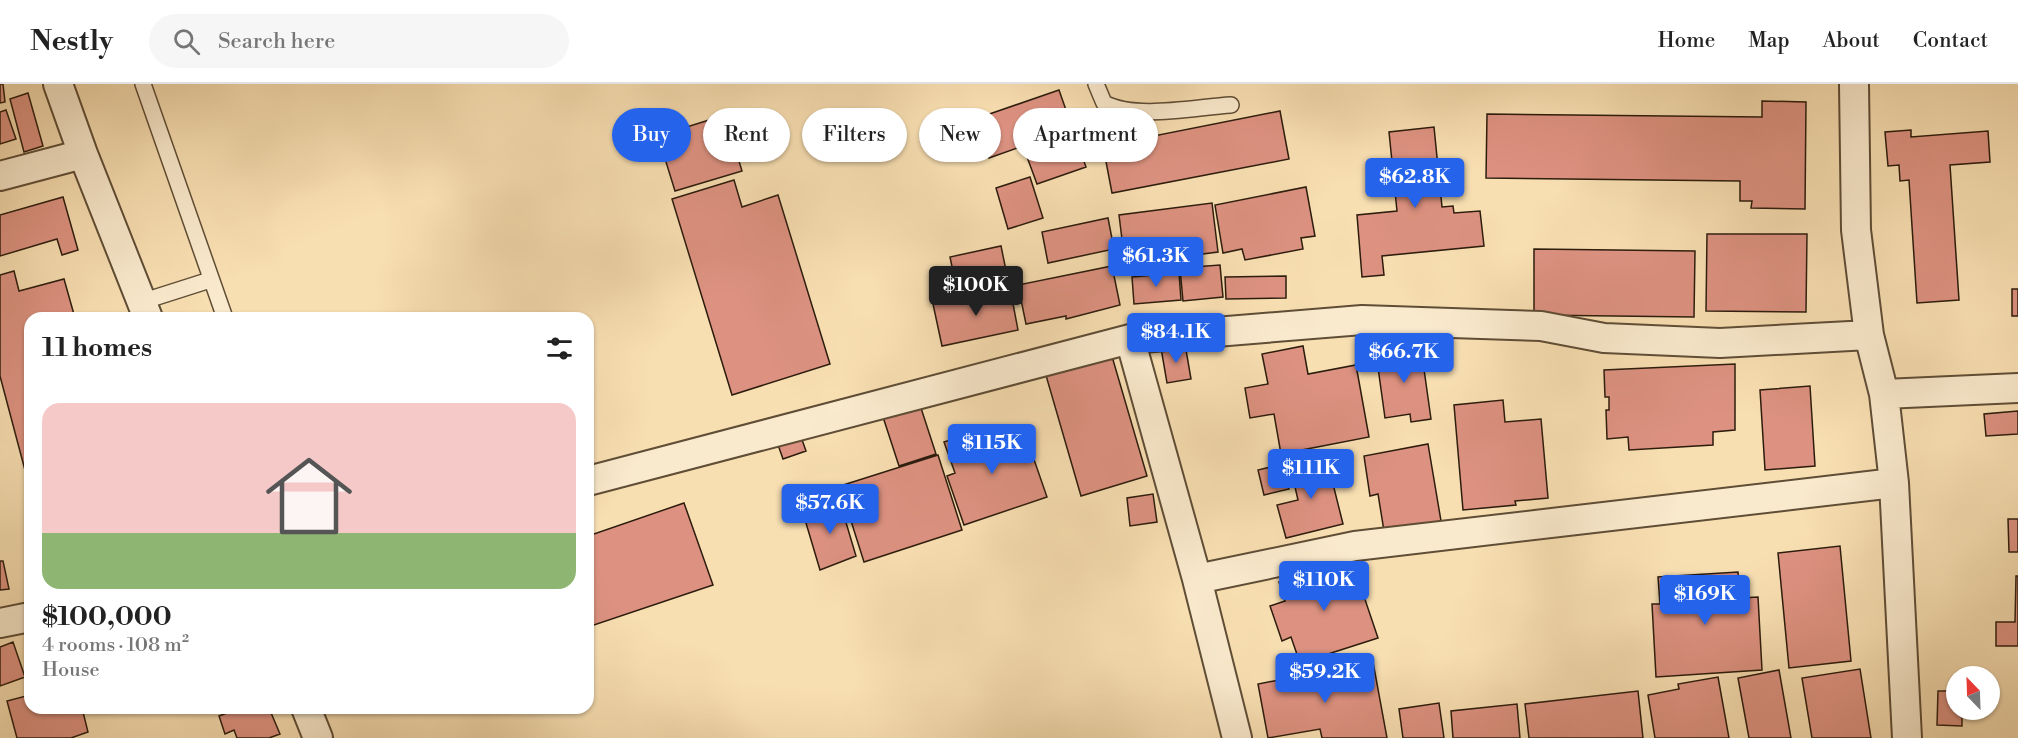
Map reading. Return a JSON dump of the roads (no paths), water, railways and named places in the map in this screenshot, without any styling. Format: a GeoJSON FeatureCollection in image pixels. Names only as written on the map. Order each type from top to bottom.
{"type":"FeatureCollection","features":[{"type":"Feature","properties":{"kind":"street"},"geometry":{"type":"LineString","coordinates":[[58,84],[82,154],[144,310]]}},
{"type":"Feature","properties":{"kind":"street"},"geometry":{"type":"LineString","coordinates":[[1854,84],[1856,230],[1869,335],[1884,394],[1894,483],[1907,738]]}},
{"type":"Feature","properties":{"kind":"street"},"geometry":{"type":"LineString","coordinates":[[0,176],[82,154]]}},
{"type":"Feature","properties":{"kind":"street"},"geometry":{"type":"LineString","coordinates":[[594,479],[1130,339],[1362,320],[1541,326],[1604,338],[1720,343],[1869,335]]}},
{"type":"Feature","properties":{"kind":"street"},"geometry":{"type":"LineString","coordinates":[[1130,339],[1197,579],[1237,738]]}},
{"type":"Feature","properties":{"kind":"street"},"geometry":{"type":"LineString","coordinates":[[1884,394],[2018,388]]}},
{"type":"Feature","properties":{"kind":"street"},"geometry":{"type":"LineString","coordinates":[[1197,579],[1355,546],[1894,483]]}},
{"type":"Feature","properties":{"kind":"street"},"geometry":{"type":"LineString","coordinates":[[0,623],[24,618]]}},
{"type":"Feature","properties":{"kind":"street"},"geometry":{"type":"LineString","coordinates":[[308,714],[318,738]]}},
{"type":"Feature","properties":{"kind":"lane"},"geometry":{"type":"LineString","coordinates":[[143,84],[223,312]]}},
{"type":"Feature","properties":{"kind":"lane"},"geometry":{"type":"LineString","coordinates":[[1096,84],[1104,104],[1112,108],[1138,111],[1231,105]]}},
{"type":"Feature","properties":{"kind":"lane"},"geometry":{"type":"LineString","coordinates":[[144,310],[210,280]]}}]}
